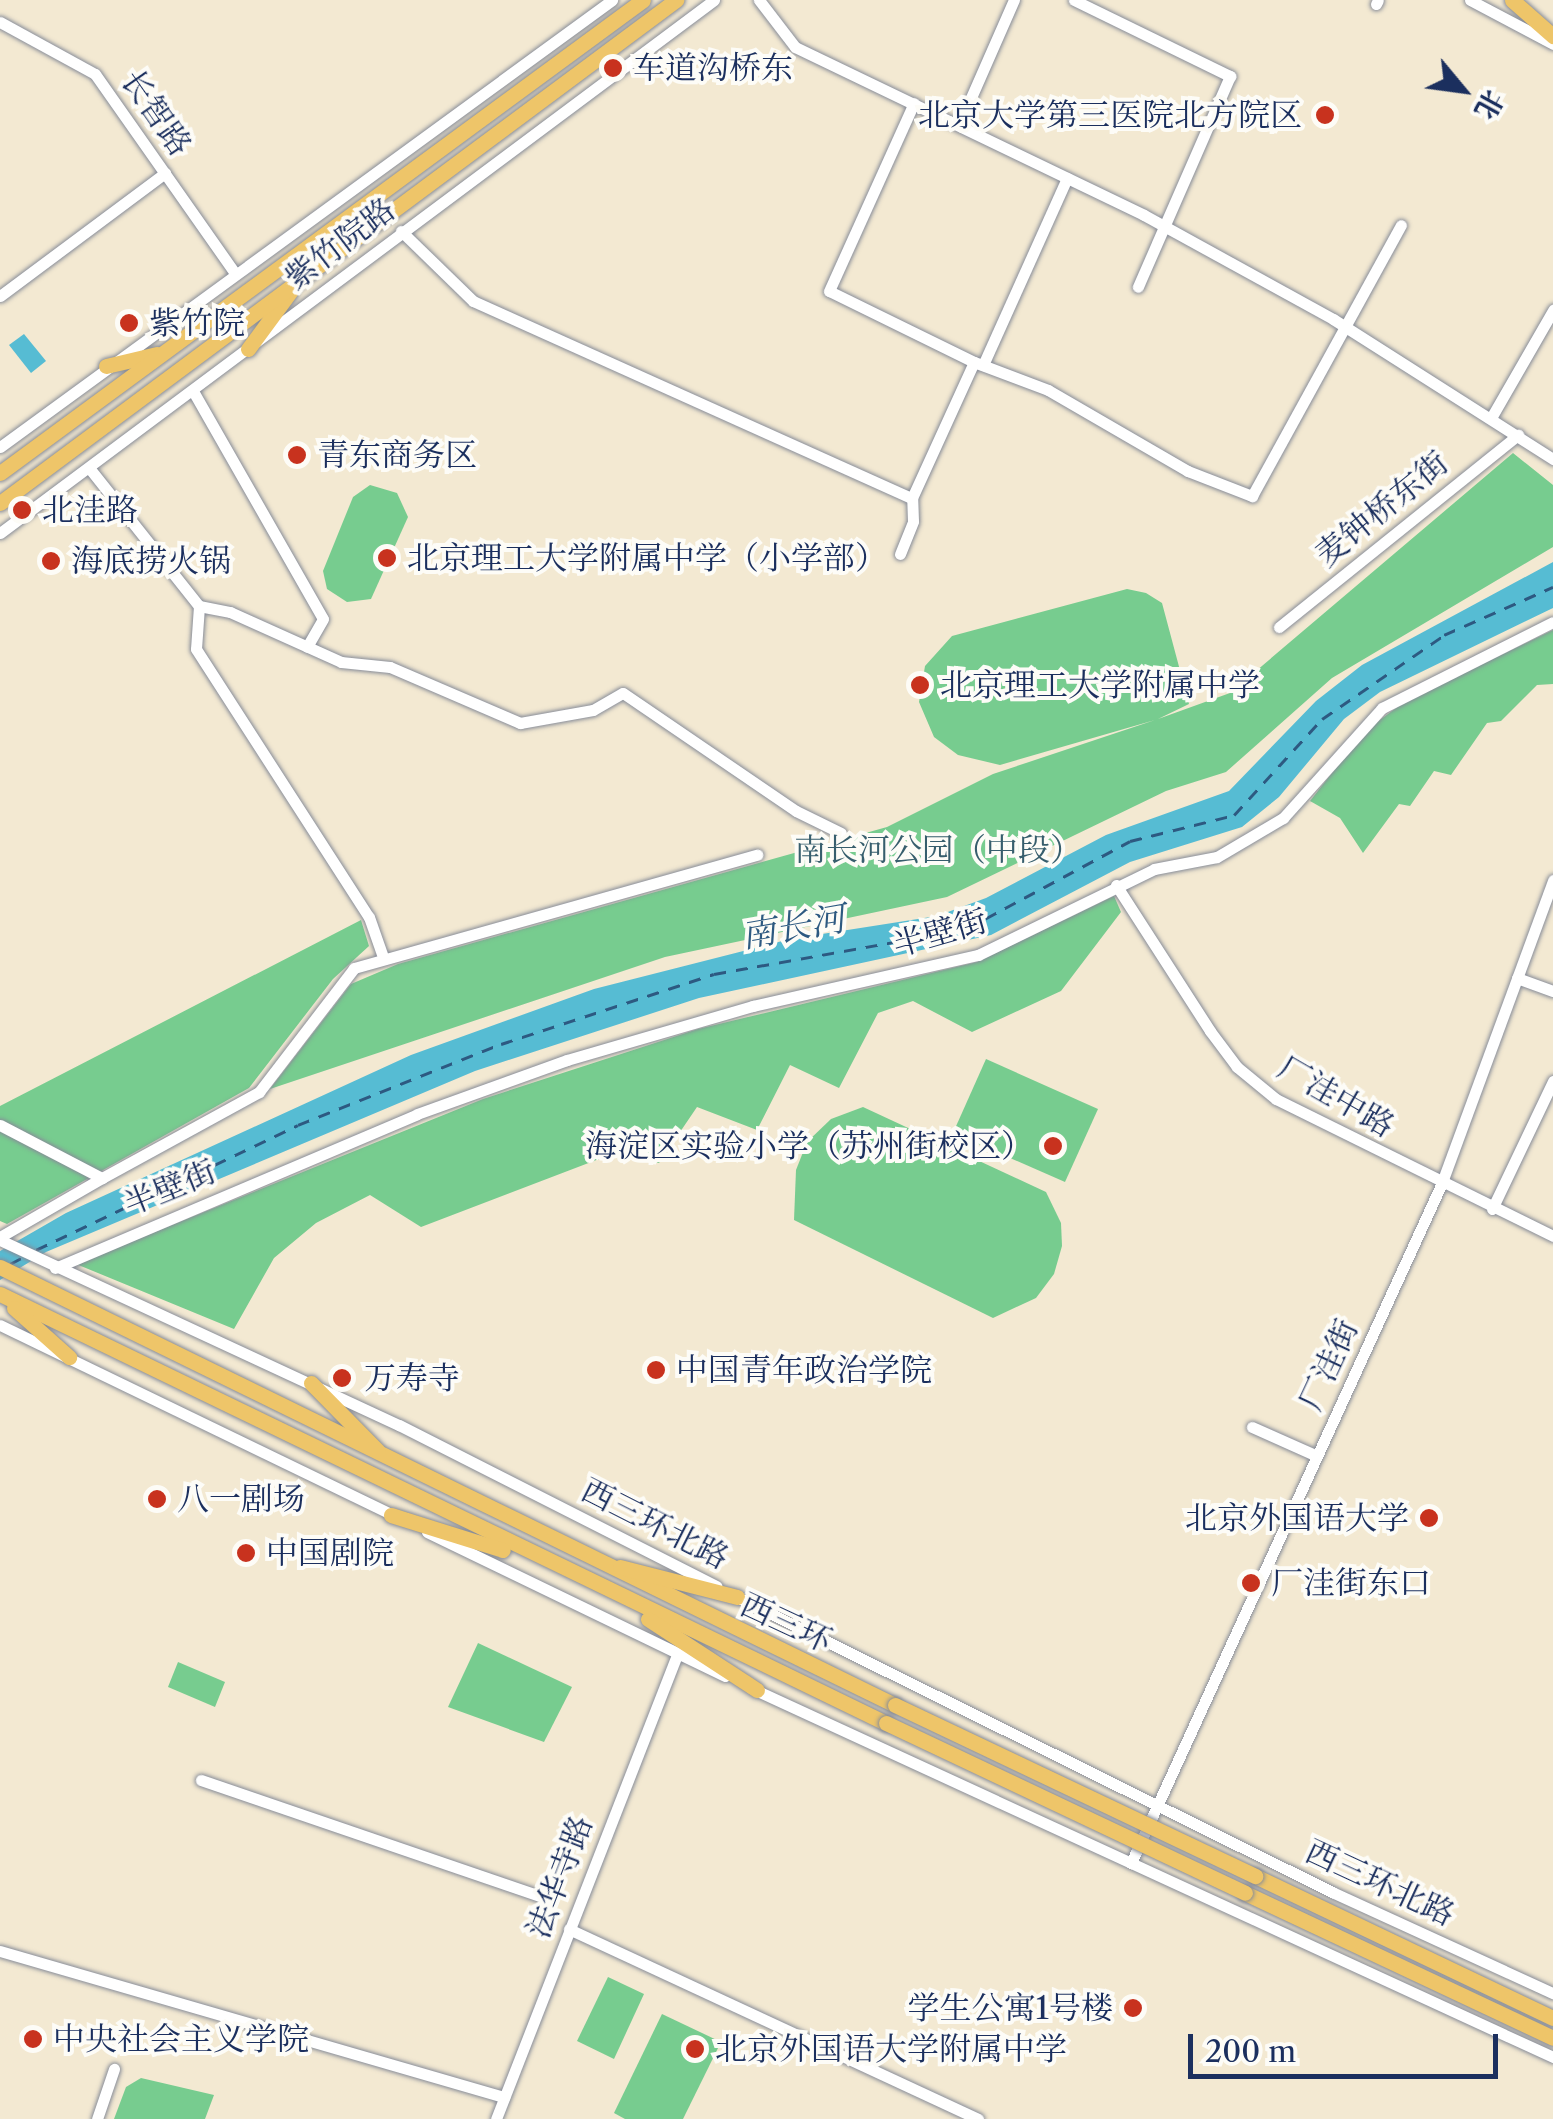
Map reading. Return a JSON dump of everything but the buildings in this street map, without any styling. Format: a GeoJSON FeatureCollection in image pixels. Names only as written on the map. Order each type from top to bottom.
{"type":"FeatureCollection","features":[{"type":"Feature","properties":{"kind":"highway","name":"紫竹院路"},"geometry":{"type":"LineString","coordinates":[[0,473],[643,0]]}},
{"type":"Feature","properties":{"kind":"highway","name":"紫竹院路"},"geometry":{"type":"LineString","coordinates":[[0,502],[676,0]]}},
{"type":"Feature","properties":{"kind":"highway"},"geometry":{"type":"LineString","coordinates":[[1511,0],[1553,40]]}},
{"type":"Feature","properties":{"kind":"highway"},"geometry":{"type":"LineString","coordinates":[[1511,0],[1553,24]]}},
{"type":"Feature","properties":{"kind":"highway"},"geometry":{"type":"LineString","coordinates":[[248,349],[302,276]]}},
{"type":"Feature","properties":{"kind":"highway"},"geometry":{"type":"LineString","coordinates":[[106,366],[166,352]]}},
{"type":"Feature","properties":{"kind":"highway","name":"西三环"},"geometry":{"type":"LineString","coordinates":[[0,1267],[584,1558],[1553,2018]]}},
{"type":"Feature","properties":{"kind":"highway"},"geometry":{"type":"LineString","coordinates":[[0,1294],[69,1357]]}},
{"type":"Feature","properties":{"kind":"highway","name":"西三环"},"geometry":{"type":"LineString","coordinates":[[0,1294],[554,1566],[1553,2038]]}},
{"type":"Feature","properties":{"kind":"highway"},"geometry":{"type":"LineString","coordinates":[[310,1383],[388,1460]]}},
{"type":"Feature","properties":{"kind":"highway"},"geometry":{"type":"LineString","coordinates":[[391,1514],[554,1566]]}},
{"type":"Feature","properties":{"kind":"highway"},"geometry":{"type":"LineString","coordinates":[[584,1558],[737,1597]]}},
{"type":"Feature","properties":{"kind":"highway"},"geometry":{"type":"LineString","coordinates":[[598,1587],[757,1690]]}},
{"type":"Feature","properties":{"kind":"street","name":"紫竹院路"},"geometry":{"type":"LineString","coordinates":[[0,447],[612,0]]}},
{"type":"Feature","properties":{"kind":"street","name":"紫竹院路"},"geometry":{"type":"LineString","coordinates":[[0,533],[714,0]]}},
{"type":"Feature","properties":{"kind":"street"},"geometry":{"type":"LineString","coordinates":[[758,0],[795,47],[1165,227],[1343,325],[1553,459]]}},
{"type":"Feature","properties":{"kind":"street"},"geometry":{"type":"LineString","coordinates":[[959,126],[1014,0]]}},
{"type":"Feature","properties":{"kind":"street"},"geometry":{"type":"LineString","coordinates":[[1074,0],[1230,76],[1138,287]]}},
{"type":"Feature","properties":{"kind":"street"},"geometry":{"type":"LineString","coordinates":[[1470,0],[1553,40]]}},
{"type":"Feature","properties":{"kind":"street","name":"长智路"},"geometry":{"type":"LineString","coordinates":[[0,22],[94,74],[235,273]]}},
{"type":"Feature","properties":{"kind":"street"},"geometry":{"type":"LineString","coordinates":[[914,104],[829,292],[979,363],[1048,390],[1188,471],[1252,496],[1401,225]]}},
{"type":"Feature","properties":{"kind":"street"},"geometry":{"type":"LineString","coordinates":[[0,296],[165,173]]}},
{"type":"Feature","properties":{"kind":"street"},"geometry":{"type":"LineString","coordinates":[[900,554],[912,521],[912,498],[1067,178]]}},
{"type":"Feature","properties":{"kind":"street"},"geometry":{"type":"LineString","coordinates":[[401,231],[459,291],[486,308],[912,498]]}},
{"type":"Feature","properties":{"kind":"street"},"geometry":{"type":"LineString","coordinates":[[1491,418],[1553,310]]}},
{"type":"Feature","properties":{"kind":"street"},"geometry":{"type":"LineString","coordinates":[[193,391],[322,619],[307,646]]}},
{"type":"Feature","properties":{"kind":"street","name":"麦钟桥东街"},"geometry":{"type":"LineString","coordinates":[[1280,627],[1518,435]]}},
{"type":"Feature","properties":{"kind":"street"},"geometry":{"type":"LineString","coordinates":[[90,469],[198,606],[196,649],[369,918],[383,957]]}},
{"type":"Feature","properties":{"kind":"street"},"geometry":{"type":"LineString","coordinates":[[198,606],[230,612],[341,662],[390,667],[520,723],[592,710],[623,693],[796,811],[841,833]]}},
{"type":"Feature","properties":{"kind":"street","name":"半壁街"},"geometry":{"type":"LineString","coordinates":[[51,1266],[417,1114],[567,1060],[753,1006],[978,956],[1154,869],[1218,857],[1255,839],[1284,818],[1382,708],[1553,622]]}},
{"type":"Feature","properties":{"kind":"street","name":"半壁街"},"geometry":{"type":"LineString","coordinates":[[0,1238],[260,1092],[338,984],[354,968],[756,855]]}},
{"type":"Feature","properties":{"kind":"street","name":"厂洼街"},"geometry":{"type":"LineString","coordinates":[[1131,1863],[1441,1186],[1553,880]]}},
{"type":"Feature","properties":{"kind":"street","name":"厂洼中路"},"geometry":{"type":"LineString","coordinates":[[1116,886],[1237,1067],[1314,1124],[1553,1236]]}},
{"type":"Feature","properties":{"kind":"street"},"geometry":{"type":"LineString","coordinates":[[1517,978],[1553,991]]}},
{"type":"Feature","properties":{"kind":"street"},"geometry":{"type":"LineString","coordinates":[[1492,1209],[1553,1081]]}},
{"type":"Feature","properties":{"kind":"street"},"geometry":{"type":"LineString","coordinates":[[0,1125],[102,1178]]}},
{"type":"Feature","properties":{"kind":"street","name":"西三环北路"},"geometry":{"type":"LineString","coordinates":[[0,1238],[51,1266],[310,1383],[1156,1806],[1553,1992]]}},
{"type":"Feature","properties":{"kind":"street"},"geometry":{"type":"LineString","coordinates":[[0,1326],[677,1654],[1553,2057]]}},
{"type":"Feature","properties":{"kind":"street"},"geometry":{"type":"LineString","coordinates":[[1252,1428],[1317,1456]]}},
{"type":"Feature","properties":{"kind":"street","name":"法华寺路"},"geometry":{"type":"LineString","coordinates":[[496,2119],[677,1654]]}},
{"type":"Feature","properties":{"kind":"street"},"geometry":{"type":"LineString","coordinates":[[201,1780],[546,1898]]}},
{"type":"Feature","properties":{"kind":"street"},"geometry":{"type":"LineString","coordinates":[[570,1929],[978,2119]]}},
{"type":"Feature","properties":{"kind":"street"},"geometry":{"type":"LineString","coordinates":[[0,1951],[504,2097]]}},
{"type":"Feature","properties":{"kind":"street"},"geometry":{"type":"LineString","coordinates":[[97,2119],[114,2070]]}},
{"type":"Feature","properties":{"kind":"green space","name":"南长河公园（中段）"},"geometry":{"type":"Polygon","coordinates":[[[1513,453],[1553,485],[1553,547],[1332,678],[1226,772],[1166,791],[947,897],[665,957],[270,1089],[351,984],[398,964],[887,827],[993,774],[1155,720],[1000,765],[958,755],[934,737],[919,702],[925,666],[952,636],[1127,589],[1146,593],[1162,603],[1189,704],[1158,719],[1230,693],[1513,453]]]}},
{"type":"Feature","properties":{"kind":"green space"},"geometry":{"type":"Polygon","coordinates":[[[370,485],[397,493],[408,517],[371,599],[347,602],[327,589],[323,571],[353,497],[370,485]]]}},
{"type":"Feature","properties":{"kind":"green space"},"geometry":{"type":"Polygon","coordinates":[[[1553,630],[1553,684],[1537,685],[1501,721],[1487,723],[1451,775],[1434,771],[1410,806],[1399,804],[1363,853],[1340,818],[1310,801],[1365,731],[1407,700],[1553,630]]]}},
{"type":"Feature","properties":{"kind":"green space"},"geometry":{"type":"Polygon","coordinates":[[[1114,896],[1121,912],[1061,991],[972,1032],[913,1001],[878,1013],[839,1088],[790,1065],[757,1130],[697,1107],[659,1163],[620,1151],[421,1227],[370,1195],[316,1223],[274,1258],[234,1329],[76,1264],[483,1099],[698,1029],[977,962],[1114,896]]]}},
{"type":"Feature","properties":{"kind":"green space"},"geometry":{"type":"Polygon","coordinates":[[[361,920],[369,946],[333,979],[249,1088],[7,1224],[0,1221],[0,1106],[361,920]]]}},
{"type":"Feature","properties":{"kind":"green space"},"geometry":{"type":"Polygon","coordinates":[[[986,1059],[1098,1109],[1065,1182],[953,1133],[986,1059]]]}},
{"type":"Feature","properties":{"kind":"green space"},"geometry":{"type":"Polygon","coordinates":[[[863,1107],[1046,1192],[1061,1223],[1062,1246],[1054,1274],[1036,1298],[993,1318],[794,1220],[796,1170],[807,1142],[831,1119],[863,1107]]]}},
{"type":"Feature","properties":{"kind":"green space"},"geometry":{"type":"Polygon","coordinates":[[[478,1643],[572,1687],[544,1742],[448,1707],[478,1643]]]}},
{"type":"Feature","properties":{"kind":"green space"},"geometry":{"type":"Polygon","coordinates":[[[178,1662],[225,1682],[215,1707],[168,1687],[178,1662]]]}},
{"type":"Feature","properties":{"kind":"green space"},"geometry":{"type":"Polygon","coordinates":[[[608,1977],[644,1994],[614,2059],[577,2041],[608,1977]]]}},
{"type":"Feature","properties":{"kind":"green space"},"geometry":{"type":"Polygon","coordinates":[[[662,2014],[721,2042],[683,2119],[625,2119],[614,2113],[662,2014]]]}},
{"type":"Feature","properties":{"kind":"green space"},"geometry":{"type":"Polygon","coordinates":[[[141,2078],[214,2095],[205,2119],[114,2119],[126,2087],[141,2078]]]}},
{"type":"Feature","properties":{"kind":"water"},"geometry":{"type":"Polygon","coordinates":[[[24,334],[46,361],[31,373],[9,345],[24,334]]]}},
{"type":"Feature","properties":{"kind":"water"},"geometry":{"type":"Polygon","coordinates":[[[1553,562],[1553,608],[1380,692],[1344,719],[1279,797],[1242,827],[1130,862],[991,935],[699,998],[475,1071],[46,1252],[0,1280],[0,1251],[66,1213],[411,1055],[594,989],[790,939],[937,916],[986,898],[1106,835],[1229,791],[1316,701],[1362,665],[1553,562]]]}},
{"type":"Feature","properties":{"kind":"ferry route"},"geometry":{"type":"LineString","coordinates":[[36,1250],[298,1125],[501,1044],[714,974],[966,929],[1130,841],[1234,815],[1322,719],[1444,635],[1553,587]]}},
{"type":"Feature","properties":{"kind":"ferry route"},"geometry":{"type":"LineString","coordinates":[[10,1264],[25,1256]]}},
{"type":"Feature","properties":{"kind":"place","name":"车道沟桥东"},"geometry":{"type":"Point","coordinates":[613,68]}},
{"type":"Feature","properties":{"kind":"place","name":"北京大学第三医院北方院区"},"geometry":{"type":"Point","coordinates":[1325,115]}},
{"type":"Feature","properties":{"kind":"place","name":"紫竹院"},"geometry":{"type":"Point","coordinates":[129,323]}},
{"type":"Feature","properties":{"kind":"place","name":"青东商务区"},"geometry":{"type":"Point","coordinates":[297,455]}},
{"type":"Feature","properties":{"kind":"place","name":"北洼路"},"geometry":{"type":"Point","coordinates":[22,510]}},
{"type":"Feature","properties":{"kind":"place","name":"北京理工大学附属中学（小学部）"},"geometry":{"type":"Point","coordinates":[387,558]}},
{"type":"Feature","properties":{"kind":"place","name":"海底捞火锅"},"geometry":{"type":"Point","coordinates":[51,561]}},
{"type":"Feature","properties":{"kind":"place","name":"北京理工大学附属中学"},"geometry":{"type":"Point","coordinates":[920,685]}},
{"type":"Feature","properties":{"kind":"place","name":"海淀区实验小学（苏州街校区）"},"geometry":{"type":"Point","coordinates":[1053,1146]}},
{"type":"Feature","properties":{"kind":"place","name":"中国青年政治学院"},"geometry":{"type":"Point","coordinates":[656,1370]}},
{"type":"Feature","properties":{"kind":"place","name":"万寿寺"},"geometry":{"type":"Point","coordinates":[342,1378]}},
{"type":"Feature","properties":{"kind":"place","name":"八一剧场"},"geometry":{"type":"Point","coordinates":[157,1499]}},
{"type":"Feature","properties":{"kind":"place","name":"北京外国语大学"},"geometry":{"type":"Point","coordinates":[1429,1518]}},
{"type":"Feature","properties":{"kind":"place","name":"中国剧院"},"geometry":{"type":"Point","coordinates":[246,1553]}},
{"type":"Feature","properties":{"kind":"place","name":"厂洼街东口"},"geometry":{"type":"Point","coordinates":[1251,1583]}},
{"type":"Feature","properties":{"kind":"place","name":"学生公寓1号楼"},"geometry":{"type":"Point","coordinates":[1133,2008]}},
{"type":"Feature","properties":{"kind":"place","name":"中央社会主义学院"},"geometry":{"type":"Point","coordinates":[33,2039]}},
{"type":"Feature","properties":{"kind":"place","name":"北京外国语大学附属中学"},"geometry":{"type":"Point","coordinates":[695,2049]}},
{"type":"Feature","properties":{"kind":"water label","name":"南长河"},"geometry":{"type":"Point","coordinates":[793,927]}}]}
